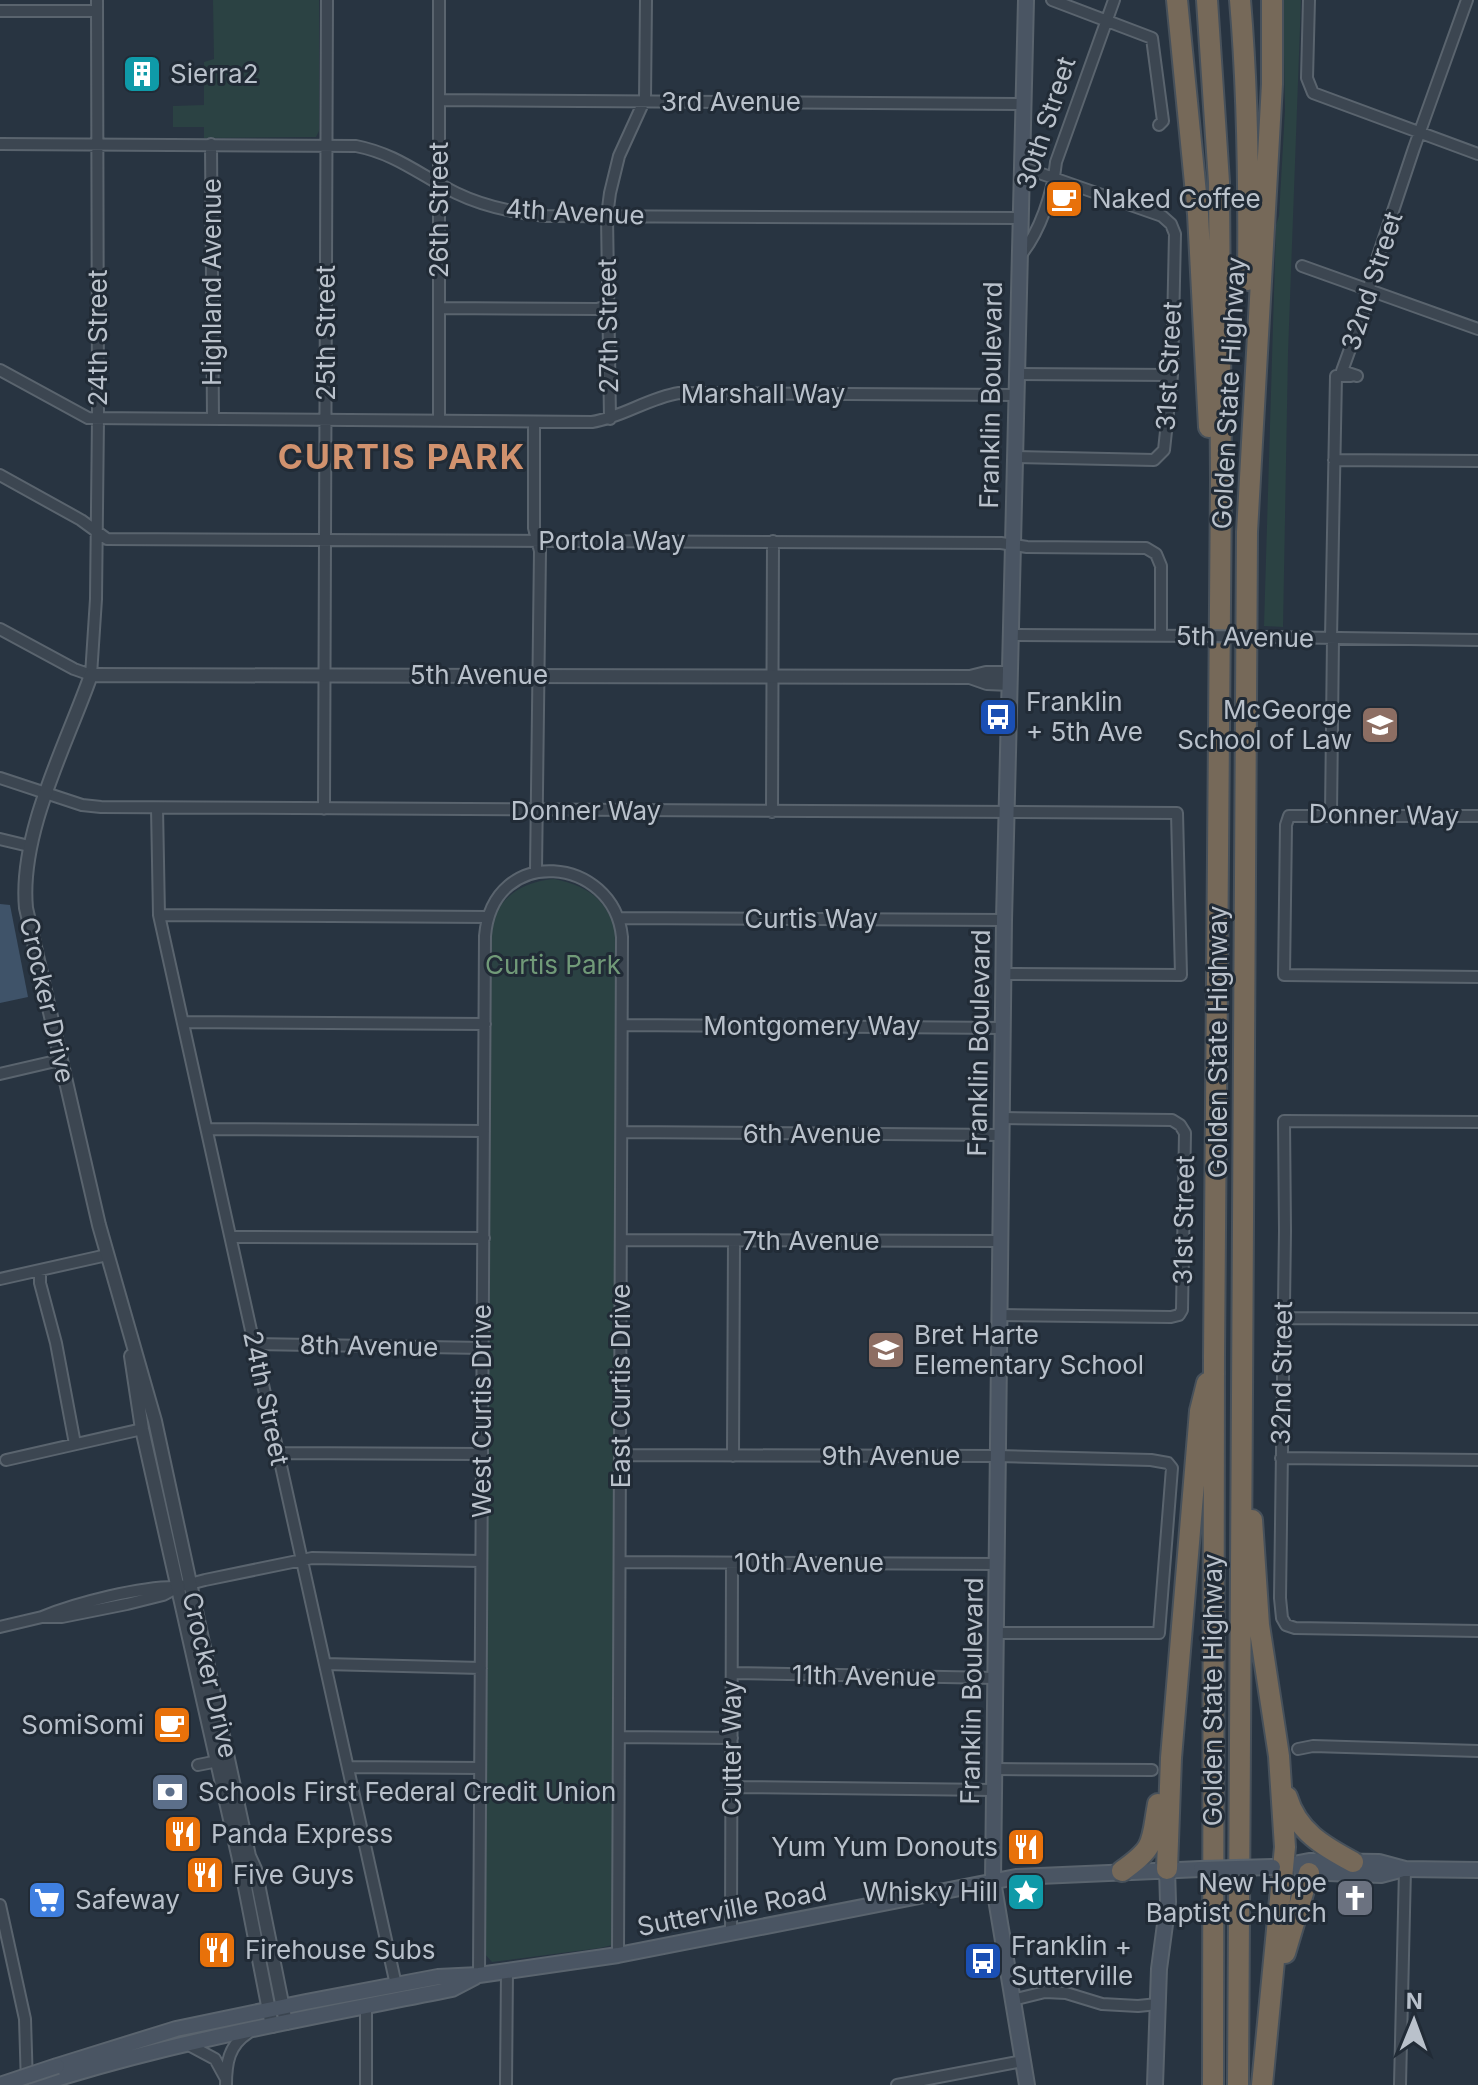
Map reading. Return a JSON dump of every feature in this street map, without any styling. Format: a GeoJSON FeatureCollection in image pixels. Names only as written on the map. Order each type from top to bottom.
{"type":"FeatureCollection","features":[{"type":"Feature","properties":{"kind":"highway"},"geometry":{"type":"LineString","coordinates":[[1177,0],[1198,214],[1220,599]]}},
{"type":"Feature","properties":{"kind":"highway","name":"Golden State Highway"},"geometry":{"type":"LineString","coordinates":[[1238,2085],[1247,532],[1272,84],[1272,0]]}},
{"type":"Feature","properties":{"kind":"highway"},"geometry":{"type":"LineString","coordinates":[[1240,1],[1249,177],[1247,532]]}},
{"type":"Feature","properties":{"kind":"highway","name":"Golden State Highway"},"geometry":{"type":"LineString","coordinates":[[1208,3],[1220,192],[1213,2085]]}},
{"type":"Feature","properties":{"kind":"highway"},"geometry":{"type":"LineString","coordinates":[[1174,1869],[1171,1758],[1200,1411],[1214,1356]]}},
{"type":"Feature","properties":{"kind":"highway"},"geometry":{"type":"LineString","coordinates":[[1241,1393],[1259,1625],[1282,1781],[1294,1816],[1303,1828],[1322,1845],[1353,1862]]}},
{"type":"Feature","properties":{"kind":"highway"},"geometry":{"type":"LineString","coordinates":[[1122,1871],[1146,1854],[1171,1758]]}},
{"type":"Feature","properties":{"kind":"highway"},"geometry":{"type":"LineString","coordinates":[[1262,2085],[1271,2003],[1282,1781]]}},
{"type":"Feature","properties":{"kind":"highway"},"geometry":{"type":"LineString","coordinates":[[1271,2003],[1309,1873]]}},
{"type":"Feature","properties":{"kind":"main road","name":"Franklin Boulevard"},"geometry":{"type":"LineString","coordinates":[[1026,0],[1003,974],[993,1881],[1027,2085]]}},
{"type":"Feature","properties":{"kind":"main road"},"geometry":{"type":"LineString","coordinates":[[1278,1867],[1309,1861],[1379,1862],[1405,1869],[1478,1870]]}},
{"type":"Feature","properties":{"kind":"main road","name":"Sutterville Road"},"geometry":{"type":"LineString","coordinates":[[37,2085],[63,2070],[176,2029],[438,1977],[479,1975],[618,1955],[1037,1874],[1278,1867]]}},
{"type":"Feature","properties":{"kind":"main road"},"geometry":{"type":"LineString","coordinates":[[1278,1867],[1309,1873],[1381,1875],[1405,1869]]}},
{"type":"Feature","properties":{"kind":"main road"},"geometry":{"type":"LineString","coordinates":[[1155,2085],[1159,1969],[1174,1869]]}},
{"type":"Feature","properties":{"kind":"main road","name":"Sutterville Road"},"geometry":{"type":"LineString","coordinates":[[0,2085],[185,2043],[452,1989],[479,1975]]}},
{"type":"Feature","properties":{"kind":"main road"},"geometry":{"type":"LineString","coordinates":[[346,2009],[351,2002],[393,1991],[396,1985]]}},
{"type":"Feature","properties":{"kind":"street","name":"25th Street"},"geometry":{"type":"LineString","coordinates":[[324,809],[327,0]]}},
{"type":"Feature","properties":{"kind":"street","name":"26th Street"},"geometry":{"type":"LineString","coordinates":[[439,0],[439,421]]}},
{"type":"Feature","properties":{"kind":"street","name":"27th Street"},"geometry":{"type":"LineString","coordinates":[[610,419],[607,216],[619,156],[644,102],[646,0]]}},
{"type":"Feature","properties":{"kind":"street"},"geometry":{"type":"LineString","coordinates":[[1052,0],[1152,38],[1163,121],[1159,125]]}},
{"type":"Feature","properties":{"kind":"street","name":"30th Street"},"geometry":{"type":"LineString","coordinates":[[1018,258],[1031,242],[1114,0]]}},
{"type":"Feature","properties":{"kind":"street"},"geometry":{"type":"LineString","coordinates":[[1309,0],[1307,78],[1310,89],[1320,97],[1478,154]]}},
{"type":"Feature","properties":{"kind":"street","name":"32nd Street"},"geometry":{"type":"LineString","coordinates":[[1331,814],[1336,376],[1357,376],[1342,371],[1366,305],[1372,274],[1419,133],[1467,0]]}},
{"type":"Feature","properties":{"kind":"street"},"geometry":{"type":"LineString","coordinates":[[0,11],[97,6]]}},
{"type":"Feature","properties":{"kind":"street","name":"24th Street"},"geometry":{"type":"LineString","coordinates":[[91,675],[96,599],[98,418],[97,6]]}},
{"type":"Feature","properties":{"kind":"street","name":"3rd Avenue"},"geometry":{"type":"LineString","coordinates":[[439,100],[1024,104]]}},
{"type":"Feature","properties":{"kind":"street","name":"4th Avenue"},"geometry":{"type":"LineString","coordinates":[[0,144],[356,146],[397,158],[439,184],[479,203],[522,213],[1019,218]]}},
{"type":"Feature","properties":{"kind":"street","name":"Highland Avenue"},"geometry":{"type":"LineString","coordinates":[[211,144],[213,419]]}},
{"type":"Feature","properties":{"kind":"street"},"geometry":{"type":"LineString","coordinates":[[1022,167],[1054,178]]}},
{"type":"Feature","properties":{"kind":"street","name":"31st Street"},"geometry":{"type":"LineString","coordinates":[[1014,457],[1154,460],[1164,450],[1172,375],[1175,234],[1171,224],[1162,216],[1054,178]]}},
{"type":"Feature","properties":{"kind":"street"},"geometry":{"type":"LineString","coordinates":[[1302,266],[1478,329]]}},
{"type":"Feature","properties":{"kind":"street"},"geometry":{"type":"LineString","coordinates":[[439,308],[597,309],[608,306]]}},
{"type":"Feature","properties":{"kind":"street","name":"Marshall Way"},"geometry":{"type":"LineString","coordinates":[[0,370],[88,418],[592,422],[610,419],[651,400],[679,393],[1017,395]]}},
{"type":"Feature","properties":{"kind":"street"},"geometry":{"type":"LineString","coordinates":[[1017,374],[1172,375]]}},
{"type":"Feature","properties":{"kind":"street"},"geometry":{"type":"LineString","coordinates":[[534,422],[534,528],[540,551],[536,871]]}},
{"type":"Feature","properties":{"kind":"street"},"geometry":{"type":"LineString","coordinates":[[1334,460],[1478,461]]}},
{"type":"Feature","properties":{"kind":"street","name":"Portola Way"},"geometry":{"type":"LineString","coordinates":[[0,475],[107,539],[773,541],[1146,548],[1156,554],[1161,566],[1161,636]]}},
{"type":"Feature","properties":{"kind":"street"},"geometry":{"type":"LineString","coordinates":[[772,812],[773,541]]}},
{"type":"Feature","properties":{"kind":"street","name":"5th Avenue"},"geometry":{"type":"LineString","coordinates":[[0,629],[91,675],[970,677],[986,673],[1010,678]]}},
{"type":"Feature","properties":{"kind":"street","name":"5th Avenue"},"geometry":{"type":"LineString","coordinates":[[1011,635],[1478,640]]}},
{"type":"Feature","properties":{"kind":"street","name":"Crocker Drive"},"geometry":{"type":"LineString","coordinates":[[91,675],[29,846],[25,875],[26,908],[107,1255],[155,1421],[184,1586]]}},
{"type":"Feature","properties":{"kind":"street","name":"Donner Way"},"geometry":{"type":"LineString","coordinates":[[0,778],[88,806],[1177,813],[1181,975],[1003,974]]}},
{"type":"Feature","properties":{"kind":"street","name":"24th Street"},"geometry":{"type":"LineString","coordinates":[[157,808],[159,915],[396,1985]]}},
{"type":"Feature","properties":{"kind":"street","name":"Donner Way"},"geometry":{"type":"LineString","coordinates":[[1478,816],[1289,816],[1286,825],[1284,975],[1478,977]]}},
{"type":"Feature","properties":{"kind":"street"},"geometry":{"type":"LineString","coordinates":[[0,839],[29,846]]}},
{"type":"Feature","properties":{"kind":"street"},"geometry":{"type":"LineString","coordinates":[[159,915],[488,917],[506,888],[536,871],[559,871],[600,891],[618,918]]}},
{"type":"Feature","properties":{"kind":"street","name":"West Curtis Drive"},"geometry":{"type":"LineString","coordinates":[[479,1975],[485,936],[488,917]]}},
{"type":"Feature","properties":{"kind":"street","name":"Curtis Way"},"geometry":{"type":"LineString","coordinates":[[618,918],[1004,920]]}},
{"type":"Feature","properties":{"kind":"street","name":"East Curtis Drive"},"geometry":{"type":"LineString","coordinates":[[618,918],[622,937],[623,1132],[618,1955]]}},
{"type":"Feature","properties":{"kind":"street"},"geometry":{"type":"LineString","coordinates":[[183,1022],[485,1024]]}},
{"type":"Feature","properties":{"kind":"street","name":"Montgomery Way"},"geometry":{"type":"LineString","coordinates":[[622,1025],[1003,1028]]}},
{"type":"Feature","properties":{"kind":"street"},"geometry":{"type":"LineString","coordinates":[[0,1074],[60,1060]]}},
{"type":"Feature","properties":{"kind":"street","name":"31st Street"},"geometry":{"type":"LineString","coordinates":[[999,1315],[1179,1315],[1182,1310],[1185,1133],[1172,1120],[1002,1118]]}},
{"type":"Feature","properties":{"kind":"street","name":"32nd Street"},"geometry":{"type":"LineString","coordinates":[[1478,1122],[1284,1121],[1280,1598],[1282,1618],[1286,1625],[1295,1628],[1478,1631]]}},
{"type":"Feature","properties":{"kind":"street"},"geometry":{"type":"LineString","coordinates":[[207,1129],[484,1131]]}},
{"type":"Feature","properties":{"kind":"street","name":"6th Avenue"},"geometry":{"type":"LineString","coordinates":[[623,1132],[1001,1135]]}},
{"type":"Feature","properties":{"kind":"street"},"geometry":{"type":"LineString","coordinates":[[231,1237],[484,1238]]}},
{"type":"Feature","properties":{"kind":"street","name":"7th Avenue"},"geometry":{"type":"LineString","coordinates":[[622,1240],[1000,1241]]}},
{"type":"Feature","properties":{"kind":"street"},"geometry":{"type":"LineString","coordinates":[[733,1456],[734,1241]]}},
{"type":"Feature","properties":{"kind":"street"},"geometry":{"type":"LineString","coordinates":[[0,1279],[107,1255]]}},
{"type":"Feature","properties":{"kind":"street"},"geometry":{"type":"LineString","coordinates":[[40,1271],[75,1444]]}},
{"type":"Feature","properties":{"kind":"street"},"geometry":{"type":"LineString","coordinates":[[1283,1318],[1478,1319]]}},
{"type":"Feature","properties":{"kind":"street","name":"Crocker Drive"},"geometry":{"type":"LineString","coordinates":[[128,1329],[142,1429],[184,1586],[223,1760],[255,1869],[279,2024]]}},
{"type":"Feature","properties":{"kind":"street","name":"8th Avenue"},"geometry":{"type":"LineString","coordinates":[[255,1344],[483,1348]]}},
{"type":"Feature","properties":{"kind":"street"},"geometry":{"type":"LineString","coordinates":[[6,1460],[142,1429]]}},
{"type":"Feature","properties":{"kind":"street"},"geometry":{"type":"LineString","coordinates":[[277,1453],[482,1454]]}},
{"type":"Feature","properties":{"kind":"street","name":"9th Avenue"},"geometry":{"type":"LineString","coordinates":[[621,1455],[997,1456],[1168,1463],[1172,1468],[1159,1633],[996,1633]]}},
{"type":"Feature","properties":{"kind":"street"},"geometry":{"type":"LineString","coordinates":[[1281,1458],[1478,1460]]}},
{"type":"Feature","properties":{"kind":"street"},"geometry":{"type":"LineString","coordinates":[[0,1627],[160,1586],[184,1586],[302,1560],[481,1561]]}},
{"type":"Feature","properties":{"kind":"street","name":"10th Avenue"},"geometry":{"type":"LineString","coordinates":[[620,1562],[997,1564]]}},
{"type":"Feature","properties":{"kind":"street","name":"Cutter Way"},"geometry":{"type":"LineString","coordinates":[[731,1934],[732,1563]]}},
{"type":"Feature","properties":{"kind":"street"},"geometry":{"type":"LineString","coordinates":[[325,1664],[481,1668]]}},
{"type":"Feature","properties":{"kind":"street","name":"11th Avenue"},"geometry":{"type":"LineString","coordinates":[[732,1673],[996,1678]]}},
{"type":"Feature","properties":{"kind":"street"},"geometry":{"type":"LineString","coordinates":[[619,1737],[732,1738]]}},
{"type":"Feature","properties":{"kind":"street"},"geometry":{"type":"LineString","coordinates":[[1298,1749],[1313,1746],[1478,1751]]}},
{"type":"Feature","properties":{"kind":"street"},"geometry":{"type":"LineString","coordinates":[[198,1765],[223,1760]]}},
{"type":"Feature","properties":{"kind":"street"},"geometry":{"type":"LineString","coordinates":[[348,1767],[480,1768]]}},
{"type":"Feature","properties":{"kind":"street"},"geometry":{"type":"LineString","coordinates":[[995,1769],[1152,1770]]}},
{"type":"Feature","properties":{"kind":"street"},"geometry":{"type":"LineString","coordinates":[[732,1787],[994,1790]]}},
{"type":"Feature","properties":{"kind":"street"},"geometry":{"type":"LineString","coordinates":[[1400,2085],[1405,1869]]}},
{"type":"Feature","properties":{"kind":"street"},"geometry":{"type":"LineString","coordinates":[[0,1905],[25,2019],[27,2080]]}},
{"type":"Feature","properties":{"kind":"street"},"geometry":{"type":"LineString","coordinates":[[506,2085],[507,1970]]}},
{"type":"Feature","properties":{"kind":"street"},"geometry":{"type":"LineString","coordinates":[[1012,2000],[1027,1994],[1053,1992],[1102,2004],[1158,2004]]}},
{"type":"Feature","properties":{"kind":"street"},"geometry":{"type":"LineString","coordinates":[[366,2006],[366,2085]]}},
{"type":"Feature","properties":{"kind":"street"},"geometry":{"type":"LineString","coordinates":[[226,2082],[236,2040],[253,2030]]}},
{"type":"Feature","properties":{"kind":"street"},"geometry":{"type":"LineString","coordinates":[[185,2043],[215,2059],[226,2082]]}},
{"type":"Feature","properties":{"kind":"street"},"geometry":{"type":"LineString","coordinates":[[897,2085],[1023,2061]]}},
{"type":"Feature","properties":{"kind":"green space"},"geometry":{"type":"Polygon","coordinates":[[[213,0],[319,0],[319,131],[316,137],[204,138],[204,127],[173,127],[173,106],[204,105],[204,62],[214,59],[213,0]]]}},
{"type":"Feature","properties":{"kind":"green space"},"geometry":{"type":"Polygon","coordinates":[[[1283,0],[1301,0],[1288,353],[1283,627],[1264,626],[1276,225],[1285,110],[1283,0]]]}},
{"type":"Feature","properties":{"kind":"green space","name":"Curtis Park"},"geometry":{"type":"Polygon","coordinates":[[[554,879],[579,887],[597,898],[610,916],[618,940],[615,1939],[612,1945],[600,1948],[492,1962],[483,1952],[488,937],[496,913],[510,896],[529,884],[554,879]]]}},
{"type":"Feature","properties":{"kind":"water"},"geometry":{"type":"Polygon","coordinates":[[[0,904],[10,905],[28,997],[0,1003],[0,904]]]}},
{"type":"Feature","properties":{"kind":"place","name":"Sierra2"},"geometry":{"type":"Point","coordinates":[142,74]}},
{"type":"Feature","properties":{"kind":"place","name":"Naked Coffee"},"geometry":{"type":"Point","coordinates":[1064,199]}},
{"type":"Feature","properties":{"kind":"place","name":"Franklin + 5th Ave"},"geometry":{"type":"Point","coordinates":[998,717]}},
{"type":"Feature","properties":{"kind":"place","name":"McGeorge School of Law"},"geometry":{"type":"Point","coordinates":[1380,725]}},
{"type":"Feature","properties":{"kind":"place","name":"Bret Harte Elementary School"},"geometry":{"type":"Point","coordinates":[886,1350]}},
{"type":"Feature","properties":{"kind":"place","name":"SomiSomi"},"geometry":{"type":"Point","coordinates":[172,1725]}},
{"type":"Feature","properties":{"kind":"place","name":"Schools First Federal Credit Union"},"geometry":{"type":"Point","coordinates":[170,1792]}},
{"type":"Feature","properties":{"kind":"place","name":"Panda Express"},"geometry":{"type":"Point","coordinates":[183,1834]}},
{"type":"Feature","properties":{"kind":"place","name":"Yum Yum Donouts"},"geometry":{"type":"Point","coordinates":[1026,1847]}},
{"type":"Feature","properties":{"kind":"place","name":"Five Guys"},"geometry":{"type":"Point","coordinates":[205,1875]}},
{"type":"Feature","properties":{"kind":"place","name":"Whisky Hill"},"geometry":{"type":"Point","coordinates":[1026,1892]}},
{"type":"Feature","properties":{"kind":"place","name":"New Hope Baptist Church"},"geometry":{"type":"Point","coordinates":[1355,1898]}},
{"type":"Feature","properties":{"kind":"place","name":"Safeway"},"geometry":{"type":"Point","coordinates":[47,1900]}},
{"type":"Feature","properties":{"kind":"place","name":"Firehouse Subs"},"geometry":{"type":"Point","coordinates":[217,1950]}},
{"type":"Feature","properties":{"kind":"place","name":"Franklin + Sutterville"},"geometry":{"type":"Point","coordinates":[983,1961]}},
{"type":"Feature","properties":{"kind":"district","name":"CURTIS PARK"},"geometry":{"type":"Point","coordinates":[402,457]}}]}
